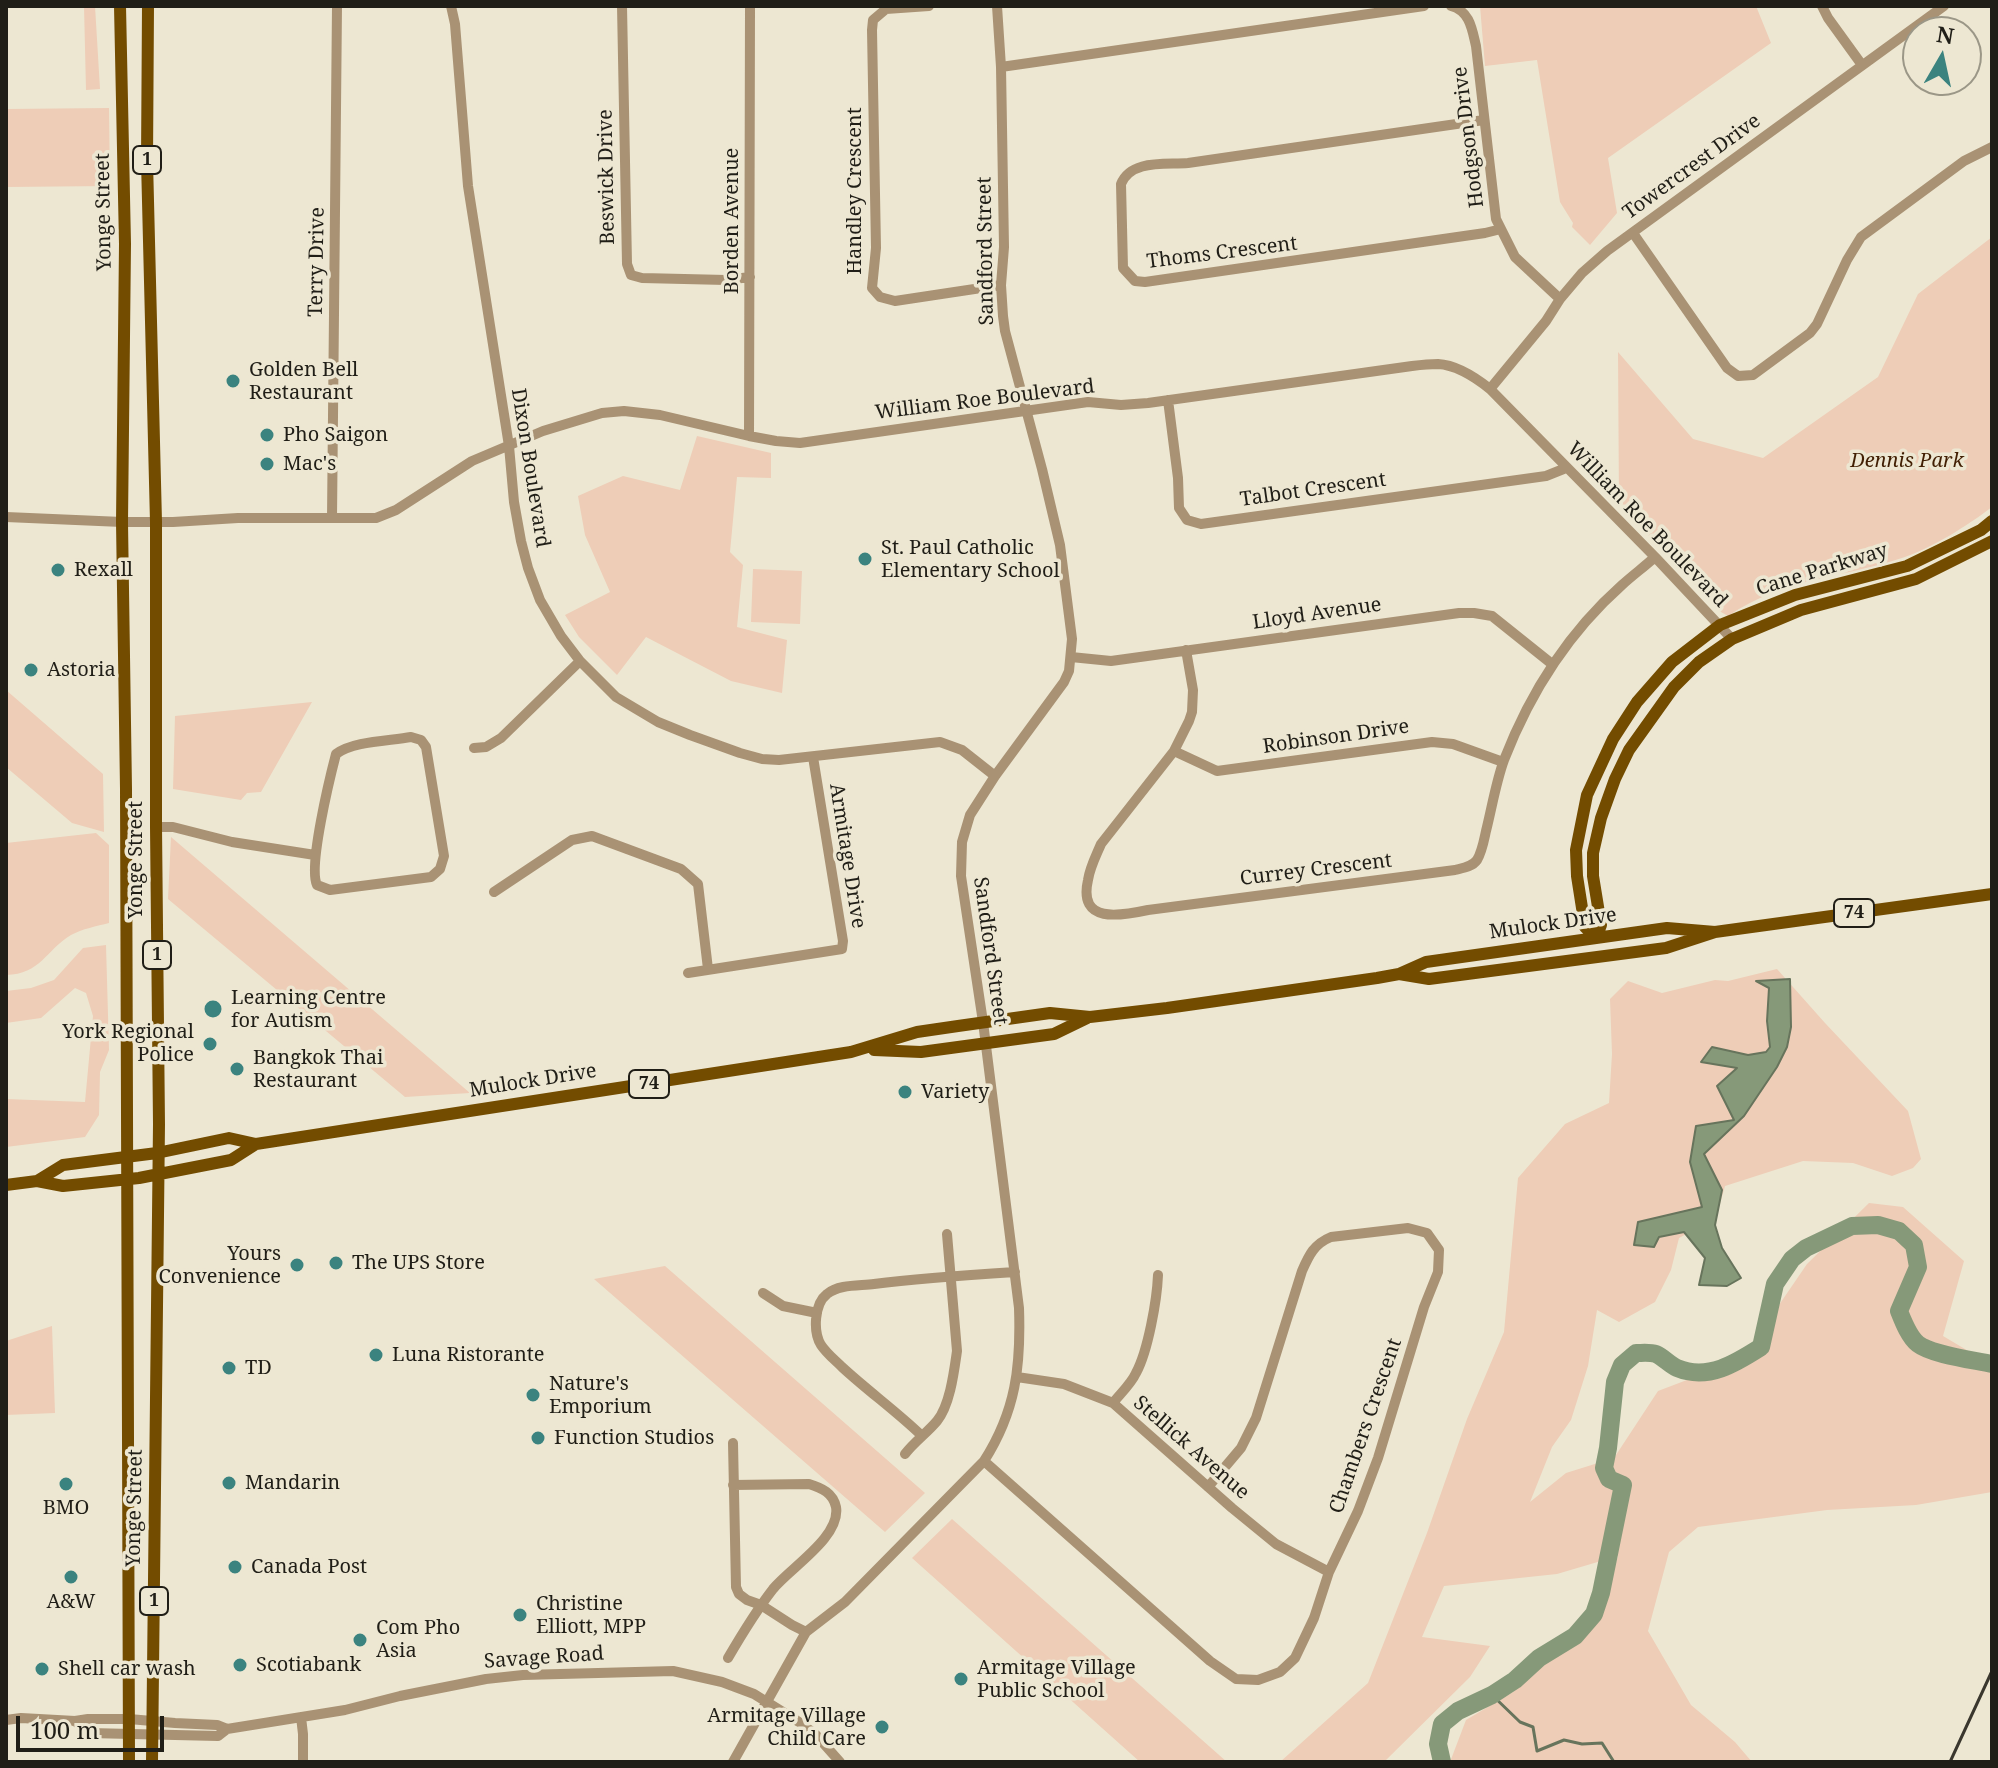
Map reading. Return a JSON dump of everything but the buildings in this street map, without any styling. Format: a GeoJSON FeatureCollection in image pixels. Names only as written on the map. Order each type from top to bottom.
{"type":"FeatureCollection","features":[{"type":"Feature","properties":{"kind":"main road","name":"Yonge Street"},"geometry":{"type":"LineString","coordinates":[[120,6],[125,244],[122,522],[126,804],[129,1762]]}},
{"type":"Feature","properties":{"kind":"main road","name":"Yonge Street"},"geometry":{"type":"LineString","coordinates":[[148,6],[148,177],[156,522],[159,1124],[152,1762]]}},
{"type":"Feature","properties":{"kind":"main road","name":"Cane Parkway"},"geometry":{"type":"LineString","coordinates":[[1992,521],[1981,530],[1907,566],[1795,595],[1720,625],[1672,662],[1637,702],[1613,739],[1587,795],[1576,850],[1585,927],[1596,938],[1601,925],[1593,876],[1593,853],[1615,779],[1629,750],[1674,687],[1699,662],[1732,639],[1801,610],[1916,579],[1992,541]]}},
{"type":"Feature","properties":{"kind":"main road","name":"Mulock Drive"},"geometry":{"type":"LineString","coordinates":[[1399,974],[1429,979],[1666,948],[1715,932],[1992,894]]}},
{"type":"Feature","properties":{"kind":"main road","name":"Mulock Drive"},"geometry":{"type":"LineString","coordinates":[[37,1181],[63,1165],[157,1153],[229,1138],[256,1144],[864,1050],[917,1032],[983,1022],[1050,1013],[1090,1017],[1167,1008],[1399,974],[1426,962],[1667,928],[1715,932]]}},
{"type":"Feature","properties":{"kind":"main road","name":"Mulock Drive"},"geometry":{"type":"LineString","coordinates":[[864,1050],[921,1052],[1054,1034],[1090,1017]]}},
{"type":"Feature","properties":{"kind":"main road","name":"Mulock Drive"},"geometry":{"type":"LineString","coordinates":[[6,1185],[37,1181],[63,1186],[126,1180],[231,1160],[256,1144]]}},
{"type":"Feature","properties":{"kind":"street","name":"Terry Drive"},"geometry":{"type":"LineString","coordinates":[[332,518],[337,6]]}},
{"type":"Feature","properties":{"kind":"street","name":"Dixon Boulevard"},"geometry":{"type":"LineString","coordinates":[[451,6],[468,186],[509,446],[514,502],[528,568],[547,613],[561,636],[580,661],[616,697],[658,722],[740,753],[779,760],[940,742],[962,750],[995,776]]}},
{"type":"Feature","properties":{"kind":"street","name":"Beswick Drive"},"geometry":{"type":"LineString","coordinates":[[622,6],[627,264],[631,275],[642,278],[726,280],[750,277]]}},
{"type":"Feature","properties":{"kind":"street","name":"Borden Avenue"},"geometry":{"type":"LineString","coordinates":[[749,436],[750,6]]}},
{"type":"Feature","properties":{"kind":"street","name":"Handley Crescent"},"geometry":{"type":"LineString","coordinates":[[929,6],[886,9],[873,20],[876,248],[872,288],[880,297],[895,301],[1001,285]]}},
{"type":"Feature","properties":{"kind":"street","name":"Sandford Street"},"geometry":{"type":"LineString","coordinates":[[733,1762],[806,1632],[845,1602],[984,1461],[1002,1425],[1017,1377],[1020,1340],[1015,1272],[961,876],[962,842],[970,815],[995,776],[1056,696],[1069,671],[1071,621],[1060,545],[1005,331],[1001,285],[1004,247],[997,6]]}},
{"type":"Feature","properties":{"kind":"street"},"geometry":{"type":"LineString","coordinates":[[1001,67],[1424,6]]}},
{"type":"Feature","properties":{"kind":"street","name":"Hodgson Drive"},"geometry":{"type":"LineString","coordinates":[[1451,6],[1459,8],[1471,23],[1476,46],[1496,219],[1515,257],[1560,299]]}},
{"type":"Feature","properties":{"kind":"street"},"geometry":{"type":"LineString","coordinates":[[1822,6],[1862,65]]}},
{"type":"Feature","properties":{"kind":"street","name":"Towercrest Drive"},"geometry":{"type":"LineString","coordinates":[[1490,389],[1546,321],[1560,299],[1607,251],[1944,6]]}},
{"type":"Feature","properties":{"kind":"street","name":"Thoms Crescent"},"geometry":{"type":"LineString","coordinates":[[1484,120],[1178,164],[1153,164],[1134,170],[1124,177],[1121,184],[1123,268],[1135,281],[1145,282],[1371,251],[1501,229]]}},
{"type":"Feature","properties":{"kind":"street"},"geometry":{"type":"LineString","coordinates":[[1633,233],[1727,368],[1738,376],[1753,375],[1810,333],[1861,237],[1964,161],[1992,147]]}},
{"type":"Feature","properties":{"kind":"street","name":"William Roe Boulevard"},"geometry":{"type":"LineString","coordinates":[[6,517],[122,522],[376,518],[396,510],[472,461],[565,423],[602,413],[624,411],[674,417],[749,436],[800,443],[1088,402],[1121,405],[1168,400],[1438,364],[1458,369],[1490,389],[1732,639]]}},
{"type":"Feature","properties":{"kind":"street","name":"Talbot Crescent"},"geometry":{"type":"LineString","coordinates":[[1168,400],[1179,508],[1187,520],[1201,524],[1546,476],[1566,468]]}},
{"type":"Feature","properties":{"kind":"street","name":"Currey Crescent"},"geometry":{"type":"LineString","coordinates":[[1186,650],[1193,690],[1192,712],[1174,751],[1101,844],[1087,881],[1087,899],[1089,905],[1101,913],[1121,915],[1455,870],[1471,865],[1477,860],[1503,762],[1526,707],[1552,664],[1603,604],[1655,557]]}},
{"type":"Feature","properties":{"kind":"street","name":"Lloyd Avenue"},"geometry":{"type":"LineString","coordinates":[[1071,657],[1111,661],[1474,613],[1492,616],[1552,664]]}},
{"type":"Feature","properties":{"kind":"street"},"geometry":{"type":"LineString","coordinates":[[474,748],[486,747],[501,738],[580,661]]}},
{"type":"Feature","properties":{"kind":"street"},"geometry":{"type":"LineString","coordinates":[[1637,702],[1655,714]]}},
{"type":"Feature","properties":{"kind":"street"},"geometry":{"type":"LineString","coordinates":[[411,737],[421,740],[426,747],[444,856],[440,869],[431,877],[330,890],[317,885],[314,878],[315,855],[338,751],[351,746],[411,737]]}},
{"type":"Feature","properties":{"kind":"street","name":"Robinson Drive"},"geometry":{"type":"LineString","coordinates":[[1174,751],[1217,771],[1426,742],[1464,747],[1503,762]]}},
{"type":"Feature","properties":{"kind":"street","name":"Armitage Drive"},"geometry":{"type":"LineString","coordinates":[[688,973],[842,949],[813,757]]}},
{"type":"Feature","properties":{"kind":"street"},"geometry":{"type":"LineString","coordinates":[[156,827],[173,827],[232,842],[315,855]]}},
{"type":"Feature","properties":{"kind":"street"},"geometry":{"type":"LineString","coordinates":[[494,892],[572,840],[592,836],[681,869],[694,879],[698,884],[708,969]]}},
{"type":"Feature","properties":{"kind":"street","name":"Cane Parkway"},"geometry":{"type":"LineString","coordinates":[[1596,938],[1599,957]]}},
{"type":"Feature","properties":{"kind":"street","name":"Chambers Crescent"},"geometry":{"type":"LineString","coordinates":[[984,1461],[1210,1661],[1236,1679],[1258,1680],[1280,1672],[1295,1658],[1314,1618],[1329,1572],[1358,1511],[1378,1458],[1424,1307],[1438,1272],[1439,1250],[1427,1233],[1408,1228],[1331,1237],[1312,1250],[1298,1283],[1256,1418],[1241,1448],[1208,1487]]}},
{"type":"Feature","properties":{"kind":"street"},"geometry":{"type":"LineString","coordinates":[[905,1454],[938,1420],[954,1370],[957,1351],[947,1234]]}},
{"type":"Feature","properties":{"kind":"street"},"geometry":{"type":"LineString","coordinates":[[921,1435],[824,1350],[817,1339],[817,1313],[821,1303],[827,1294],[843,1288],[1015,1272]]}},
{"type":"Feature","properties":{"kind":"street"},"geometry":{"type":"LineString","coordinates":[[1113,1403],[1135,1376],[1140,1364],[1157,1296],[1158,1275]]}},
{"type":"Feature","properties":{"kind":"street"},"geometry":{"type":"LineString","coordinates":[[763,1293],[783,1306],[817,1313]]}},
{"type":"Feature","properties":{"kind":"street","name":"Stellick Avenue"},"geometry":{"type":"LineString","coordinates":[[1017,1377],[1064,1384],[1113,1403],[1276,1544],[1329,1572]]}},
{"type":"Feature","properties":{"kind":"street"},"geometry":{"type":"LineString","coordinates":[[733,1443],[736,1587],[747,1600],[806,1632]]}},
{"type":"Feature","properties":{"kind":"street"},"geometry":{"type":"LineString","coordinates":[[728,1658],[775,1587],[829,1534],[836,1520],[834,1500],[821,1487],[809,1484],[733,1485]]}},
{"type":"Feature","properties":{"kind":"street","name":"Savage Road"},"geometry":{"type":"LineString","coordinates":[[75,1721],[89,1733],[218,1736],[227,1729],[345,1710],[486,1679],[523,1675],[673,1671],[741,1688],[786,1712],[808,1728],[840,1762]]}},
{"type":"Feature","properties":{"kind":"street"},"geometry":{"type":"LineString","coordinates":[[301,1717],[303,1762]]}},
{"type":"Feature","properties":{"kind":"street","name":"Savage Road"},"geometry":{"type":"LineString","coordinates":[[75,1721],[129,1719],[217,1725],[227,1729]]}},
{"type":"Feature","properties":{"kind":"street"},"geometry":{"type":"LineString","coordinates":[[6,1720],[75,1721]]}},
{"type":"Feature","properties":{"kind":"green space"},"geometry":{"type":"Polygon","coordinates":[[[84,6],[95,6],[100,89],[86,90],[84,6]]]}},
{"type":"Feature","properties":{"kind":"green space"},"geometry":{"type":"Polygon","coordinates":[[[1480,6],[1756,6],[1771,43],[1608,158],[1617,213],[1590,245],[1572,227],[1573,223],[1560,202],[1537,60],[1485,66],[1480,6]]]}},
{"type":"Feature","properties":{"kind":"green space"},"geometry":{"type":"Polygon","coordinates":[[[109,108],[110,186],[6,187],[6,109],[109,108]]]}},
{"type":"Feature","properties":{"kind":"green space","name":"Dennis Park"},"geometry":{"type":"Polygon","coordinates":[[[1992,237],[1992,507],[1949,536],[1913,554],[1792,586],[1749,603],[1728,616],[1721,612],[1619,504],[1618,352],[1693,439],[1763,458],[1878,377],[1918,294],[1992,237]]]}},
{"type":"Feature","properties":{"kind":"green space"},"geometry":{"type":"Polygon","coordinates":[[[697,436],[771,453],[771,478],[737,477],[730,552],[743,565],[737,627],[787,640],[782,693],[731,681],[646,637],[617,675],[579,637],[565,615],[610,592],[585,535],[578,496],[623,476],[680,490],[697,436]]]}},
{"type":"Feature","properties":{"kind":"green space"},"geometry":{"type":"Polygon","coordinates":[[[753,569],[802,571],[800,624],[751,622],[753,569]]]}},
{"type":"Feature","properties":{"kind":"green space"},"geometry":{"type":"Polygon","coordinates":[[[6,690],[103,774],[104,832],[72,823],[6,767],[6,690]]]}},
{"type":"Feature","properties":{"kind":"green space"},"geometry":{"type":"Polygon","coordinates":[[[312,702],[261,792],[247,793],[241,800],[173,789],[175,716],[312,702]]]}},
{"type":"Feature","properties":{"kind":"green space"},"geometry":{"type":"Polygon","coordinates":[[[96,833],[109,845],[109,923],[71,935],[27,971],[6,975],[6,843],[96,833]]]}},
{"type":"Feature","properties":{"kind":"green space"},"geometry":{"type":"Polygon","coordinates":[[[171,837],[470,1093],[405,1097],[168,899],[171,837]]]}},
{"type":"Feature","properties":{"kind":"green space"},"geometry":{"type":"Polygon","coordinates":[[[106,945],[109,1050],[100,1072],[99,1115],[85,1137],[6,1147],[6,1099],[85,1102],[93,1016],[86,993],[75,988],[41,1018],[6,1023],[6,991],[31,988],[54,980],[83,948],[106,945]]]}},
{"type":"Feature","properties":{"kind":"green space"},"geometry":{"type":"Polygon","coordinates":[[[1777,969],[1908,1111],[1921,1159],[1913,1168],[1892,1176],[1853,1163],[1803,1161],[1725,1186],[1716,1218],[1679,1238],[1671,1270],[1655,1302],[1619,1322],[1597,1310],[1588,1366],[1571,1420],[1552,1447],[1530,1502],[1566,1473],[1614,1458],[1658,1391],[1742,1359],[1807,1264],[1869,1203],[1903,1207],[1964,1261],[1943,1336],[1992,1365],[1992,1492],[1916,1505],[1827,1510],[1698,1527],[1669,1552],[1648,1631],[1691,1705],[1735,1742],[1752,1762],[1450,1762],[1466,1720],[1513,1692],[1601,1608],[1618,1556],[1557,1574],[1444,1586],[1422,1637],[1490,1646],[1470,1677],[1384,1762],[1280,1762],[1368,1683],[1427,1533],[1467,1419],[1504,1332],[1518,1178],[1565,1124],[1609,1103],[1612,1054],[1610,999],[1628,981],[1662,993],[1777,969]]]}},
{"type":"Feature","properties":{"kind":"green space"},"geometry":{"type":"Polygon","coordinates":[[[665,1266],[925,1493],[885,1532],[594,1279],[665,1266]]]}},
{"type":"Feature","properties":{"kind":"green space"},"geometry":{"type":"Polygon","coordinates":[[[52,1326],[55,1413],[6,1415],[6,1341],[52,1326]]]}},
{"type":"Feature","properties":{"kind":"green space"},"geometry":{"type":"Polygon","coordinates":[[[952,1519],[1227,1762],[1140,1762],[912,1558],[952,1519]]]}},
{"type":"Feature","properties":{"kind":"shaded area"},"geometry":{"type":"Polygon","coordinates":[[[1790,979],[1791,1027],[1787,1047],[1744,1116],[1704,1154],[1722,1190],[1715,1225],[1722,1248],[1741,1278],[1727,1286],[1699,1285],[1705,1258],[1684,1232],[1659,1237],[1654,1247],[1634,1245],[1638,1222],[1702,1207],[1690,1162],[1696,1126],[1734,1120],[1717,1086],[1737,1068],[1701,1062],[1712,1047],[1748,1055],[1766,1052],[1770,1047],[1767,1021],[1769,988],[1756,981],[1790,979]]]}},
{"type":"Feature","properties":{"kind":"waterway"},"geometry":{"type":"LineString","coordinates":[[1442,1762],[1438,1744],[1442,1724],[1458,1711],[1515,1680],[1539,1658],[1575,1636],[1594,1614],[1623,1485],[1609,1479],[1604,1468],[1615,1382],[1622,1365],[1636,1353],[1656,1354],[1677,1368],[1700,1372],[1742,1359],[1761,1347],[1775,1284],[1792,1259],[1806,1248],[1852,1226],[1878,1225],[1899,1231],[1914,1245],[1918,1267],[1899,1311],[1915,1341],[1933,1351],[1992,1364]]}},
{"type":"Feature","properties":{"kind":"waterway"},"geometry":{"type":"LineString","coordinates":[[1492,1695],[1520,1722],[1533,1727],[1537,1751],[1564,1740],[1582,1744],[1602,1743],[1614,1762]]}},
{"type":"Feature","properties":{"kind":"railway"},"geometry":{"type":"LineString","coordinates":[[1950,1762],[1992,1671]]}},
{"type":"Feature","properties":{"kind":"place","name":"Golden Bell Restaurant"},"geometry":{"type":"Point","coordinates":[233,381]}},
{"type":"Feature","properties":{"kind":"place","name":"Pho Saigon"},"geometry":{"type":"Point","coordinates":[267,435]}},
{"type":"Feature","properties":{"kind":"place","name":"Mac's"},"geometry":{"type":"Point","coordinates":[267,464]}},
{"type":"Feature","properties":{"kind":"place","name":"St. Paul Catholic Elementary School"},"geometry":{"type":"Point","coordinates":[865,559]}},
{"type":"Feature","properties":{"kind":"place","name":"Rexall"},"geometry":{"type":"Point","coordinates":[58,570]}},
{"type":"Feature","properties":{"kind":"place","name":"Astoria"},"geometry":{"type":"Point","coordinates":[31,670]}},
{"type":"Feature","properties":{"kind":"place","name":"Learning Centre for Autism"},"geometry":{"type":"Point","coordinates":[213,1009]}},
{"type":"Feature","properties":{"kind":"place","name":"York Regional Police"},"geometry":{"type":"Point","coordinates":[210,1044]}},
{"type":"Feature","properties":{"kind":"place","name":"Bangkok Thai Restaurant"},"geometry":{"type":"Point","coordinates":[237,1069]}},
{"type":"Feature","properties":{"kind":"place","name":"Variety"},"geometry":{"type":"Point","coordinates":[905,1092]}},
{"type":"Feature","properties":{"kind":"place","name":"The UPS Store"},"geometry":{"type":"Point","coordinates":[336,1263]}},
{"type":"Feature","properties":{"kind":"place","name":"Yours Convenience"},"geometry":{"type":"Point","coordinates":[297,1265]}},
{"type":"Feature","properties":{"kind":"place","name":"Luna Ristorante"},"geometry":{"type":"Point","coordinates":[376,1355]}},
{"type":"Feature","properties":{"kind":"place","name":"TD"},"geometry":{"type":"Point","coordinates":[229,1368]}},
{"type":"Feature","properties":{"kind":"place","name":"Nature's Emporium"},"geometry":{"type":"Point","coordinates":[533,1395]}},
{"type":"Feature","properties":{"kind":"place","name":"Function Studios"},"geometry":{"type":"Point","coordinates":[538,1438]}},
{"type":"Feature","properties":{"kind":"place","name":"Mandarin"},"geometry":{"type":"Point","coordinates":[229,1483]}},
{"type":"Feature","properties":{"kind":"place","name":"BMO"},"geometry":{"type":"Point","coordinates":[66,1484]}},
{"type":"Feature","properties":{"kind":"place","name":"Canada Post"},"geometry":{"type":"Point","coordinates":[235,1567]}},
{"type":"Feature","properties":{"kind":"place","name":"A&W"},"geometry":{"type":"Point","coordinates":[71,1577]}},
{"type":"Feature","properties":{"kind":"place","name":"Christine Elliott, MPP"},"geometry":{"type":"Point","coordinates":[520,1615]}},
{"type":"Feature","properties":{"kind":"place","name":"Com Pho Asia"},"geometry":{"type":"Point","coordinates":[360,1640]}},
{"type":"Feature","properties":{"kind":"place","name":"Scotiabank"},"geometry":{"type":"Point","coordinates":[240,1665]}},
{"type":"Feature","properties":{"kind":"place","name":"Shell car wash"},"geometry":{"type":"Point","coordinates":[42,1669]}},
{"type":"Feature","properties":{"kind":"place","name":"Armitage Village Public School"},"geometry":{"type":"Point","coordinates":[961,1679]}},
{"type":"Feature","properties":{"kind":"place","name":"Armitage Village Child Care"},"geometry":{"type":"Point","coordinates":[882,1727]}}]}
